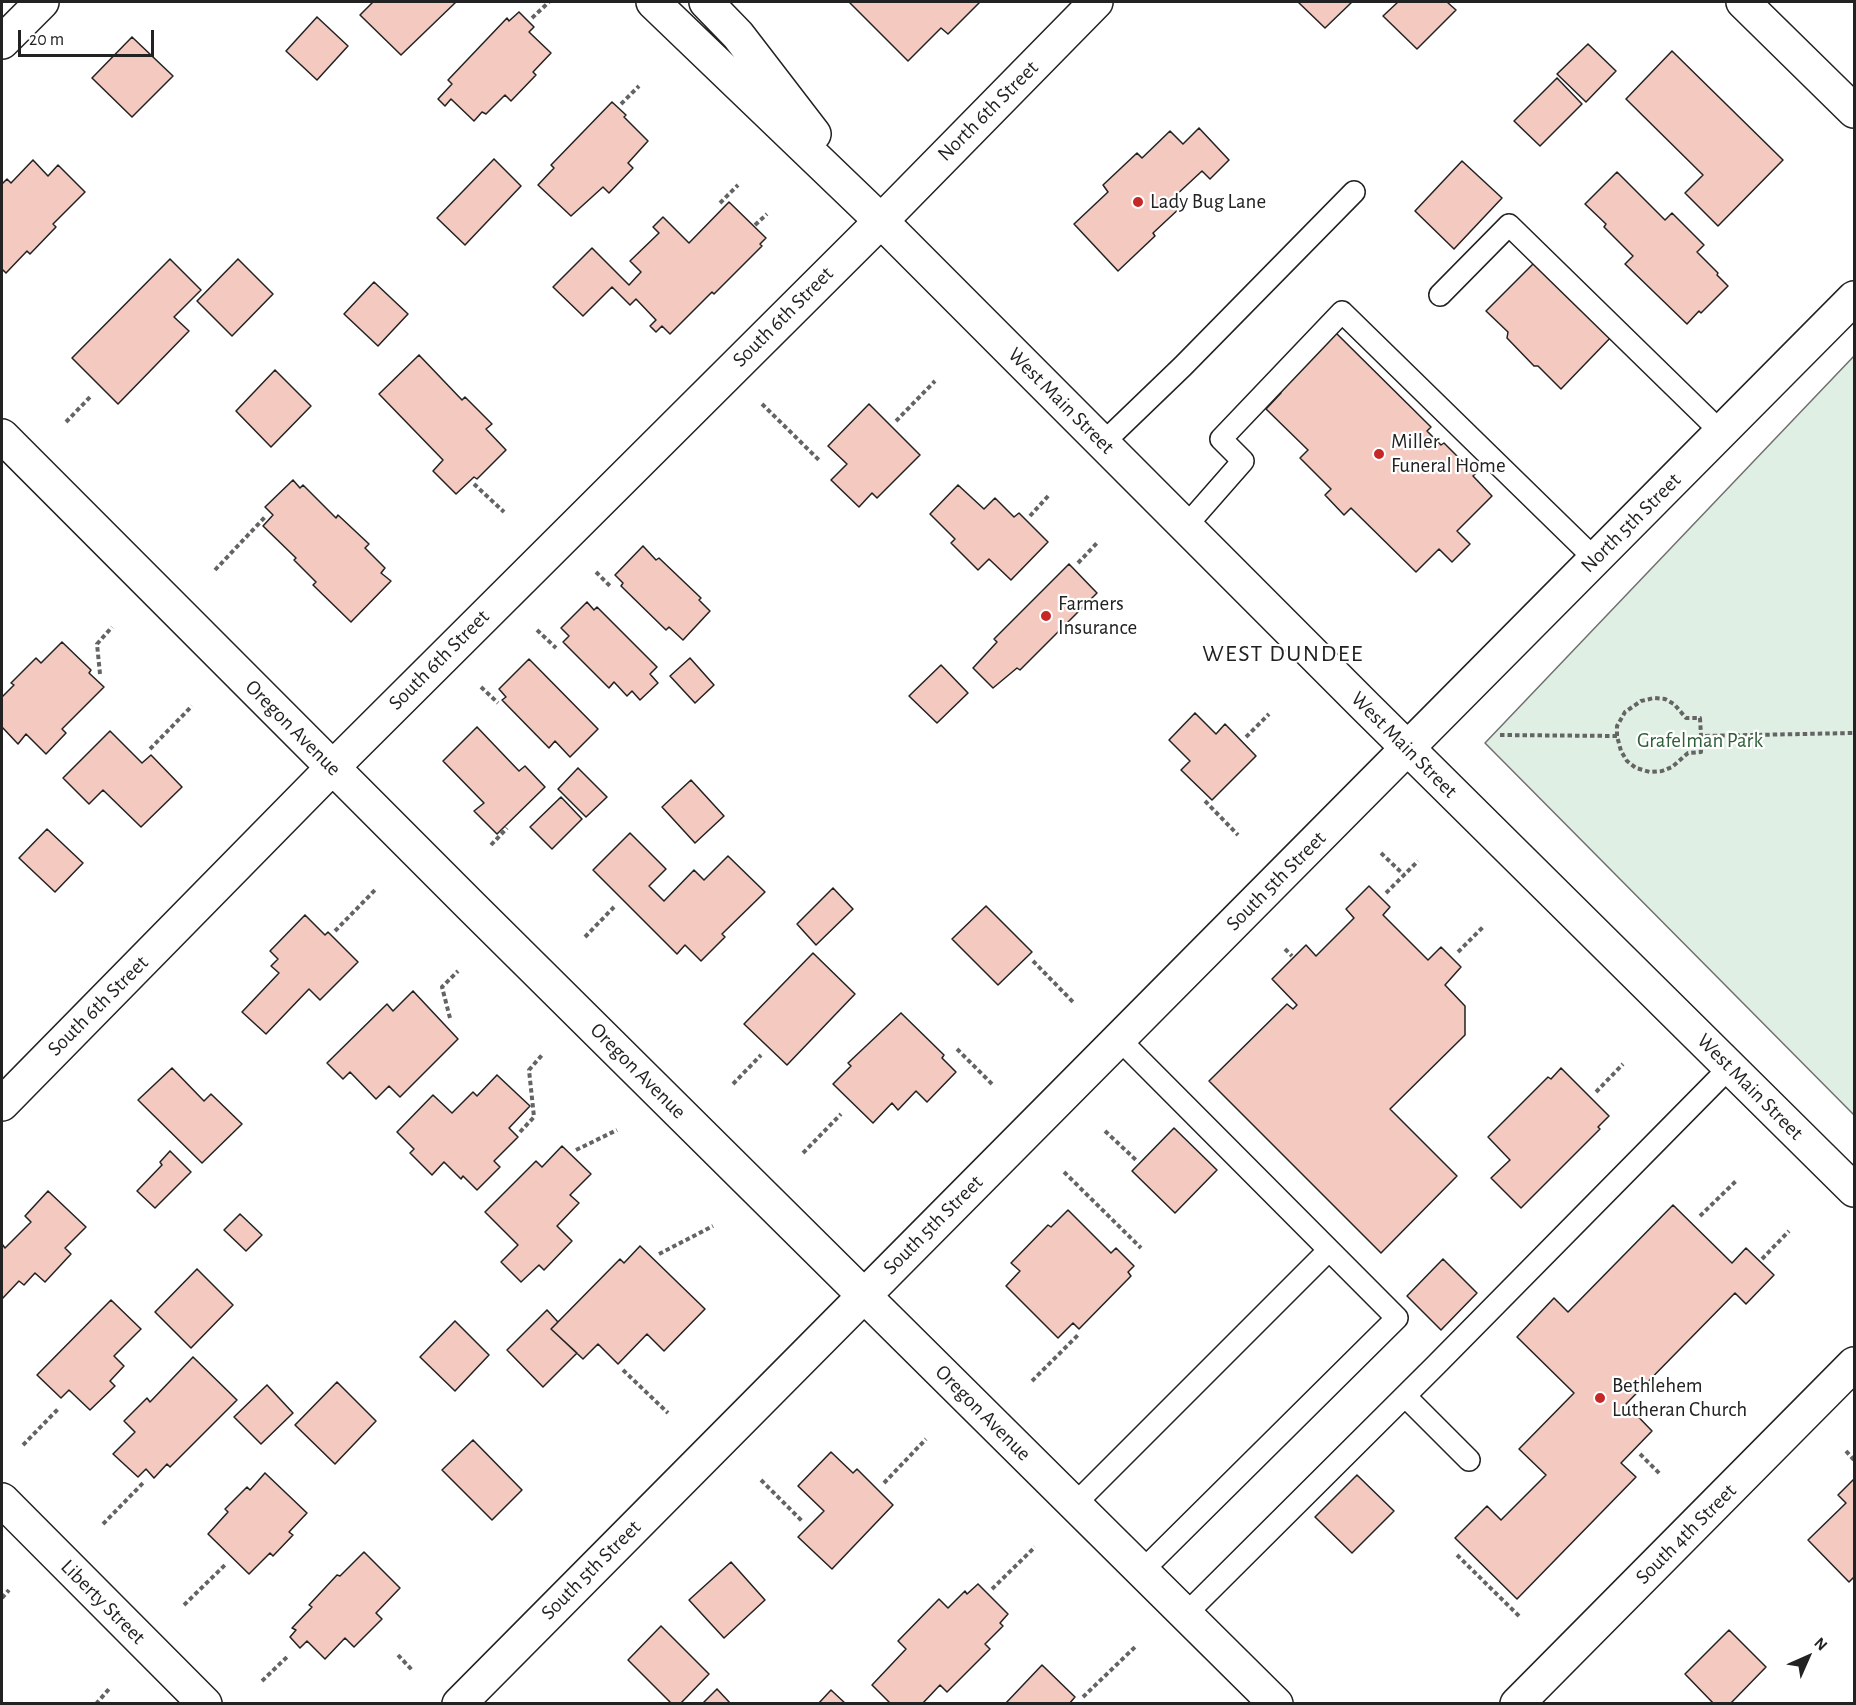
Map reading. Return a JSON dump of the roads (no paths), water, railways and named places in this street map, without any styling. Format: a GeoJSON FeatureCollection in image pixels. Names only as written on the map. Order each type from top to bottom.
{"type":"FeatureCollection","features":[{"type":"Feature","properties":{"kind":"street"},"geometry":{"type":"LineString","coordinates":[[2,42],[42,2]]}},
{"type":"Feature","properties":{"kind":"street","name":"West Main Street"},"geometry":{"type":"LineString","coordinates":[[652,2],[881,221],[1854,1190]]}},
{"type":"Feature","properties":{"kind":"street","name":"West Main Street"},"geometry":{"type":"LineString","coordinates":[[706,2],[738,35],[881,221]]}},
{"type":"Feature","properties":{"kind":"street","name":"North 6th Street"},"geometry":{"type":"LineString","coordinates":[[881,221],[1096,2]]}},
{"type":"Feature","properties":{"kind":"street"},"geometry":{"type":"LineString","coordinates":[[1743,2],[1854,111]]}},
{"type":"Feature","properties":{"kind":"street","name":"South 6th Street"},"geometry":{"type":"LineString","coordinates":[[2,1104],[333,767],[881,221]]}},
{"type":"Feature","properties":{"kind":"street","name":"North 5th Street"},"geometry":{"type":"LineString","coordinates":[[1408,748],[1854,298]]}},
{"type":"Feature","properties":{"kind":"street","name":"Oregon Avenue"},"geometry":{"type":"LineString","coordinates":[[2,436],[1276,1704]]}},
{"type":"Feature","properties":{"kind":"street","name":"South 5th Street"},"geometry":{"type":"LineString","coordinates":[[459,1704],[1408,748]]}},
{"type":"Feature","properties":{"kind":"street","name":"South 4th Street"},"geometry":{"type":"LineString","coordinates":[[1517,1704],[1854,1364]]}},
{"type":"Feature","properties":{"kind":"street","name":"Liberty Street"},"geometry":{"type":"LineString","coordinates":[[2,1500],[205,1704]]}},
{"type":"Feature","properties":{"kind":"lane"},"geometry":{"type":"LineString","coordinates":[[1103,443],[1183,366],[1354,192]]}},
{"type":"Feature","properties":{"kind":"lane"},"geometry":{"type":"LineString","coordinates":[[1440,295],[1509,225],[1721,432]]}},
{"type":"Feature","properties":{"kind":"lane"},"geometry":{"type":"LineString","coordinates":[[1186,526],[1243,461],[1221,439],[1342,312],[1595,559]]}},
{"type":"Feature","properties":{"kind":"lane"},"geometry":{"type":"LineString","coordinates":[[1119,1040],[1397,1318],[1142,1571]]}},
{"type":"Feature","properties":{"kind":"lane"},"geometry":{"type":"LineString","coordinates":[[1186,1614],[1730,1067]]}},
{"type":"Feature","properties":{"kind":"lane"},"geometry":{"type":"LineString","coordinates":[[1074,1505],[1329,1250]]}},
{"type":"Feature","properties":{"kind":"lane"},"geometry":{"type":"LineString","coordinates":[[1405,1396],[1469,1461]]}},
{"type":"Feature","properties":{"kind":"place","name":"Lady Bug Lane"},"geometry":{"type":"Point","coordinates":[1138,202]}},
{"type":"Feature","properties":{"kind":"place","name":"Miller Funeral Home"},"geometry":{"type":"Point","coordinates":[1379,454]}},
{"type":"Feature","properties":{"kind":"place","name":"Farmers Insurance"},"geometry":{"type":"Point","coordinates":[1046,616]}},
{"type":"Feature","properties":{"kind":"place","name":"Bethlehem Lutheran Church"},"geometry":{"type":"Point","coordinates":[1600,1398]}},
{"type":"Feature","properties":{"kind":"district","name":"WEST DUNDEE"},"geometry":{"type":"Point","coordinates":[1283,654]}},
{"type":"Feature","properties":{"kind":"park label","name":"Grafelman Park"},"geometry":{"type":"Point","coordinates":[1700,741]}}]}
